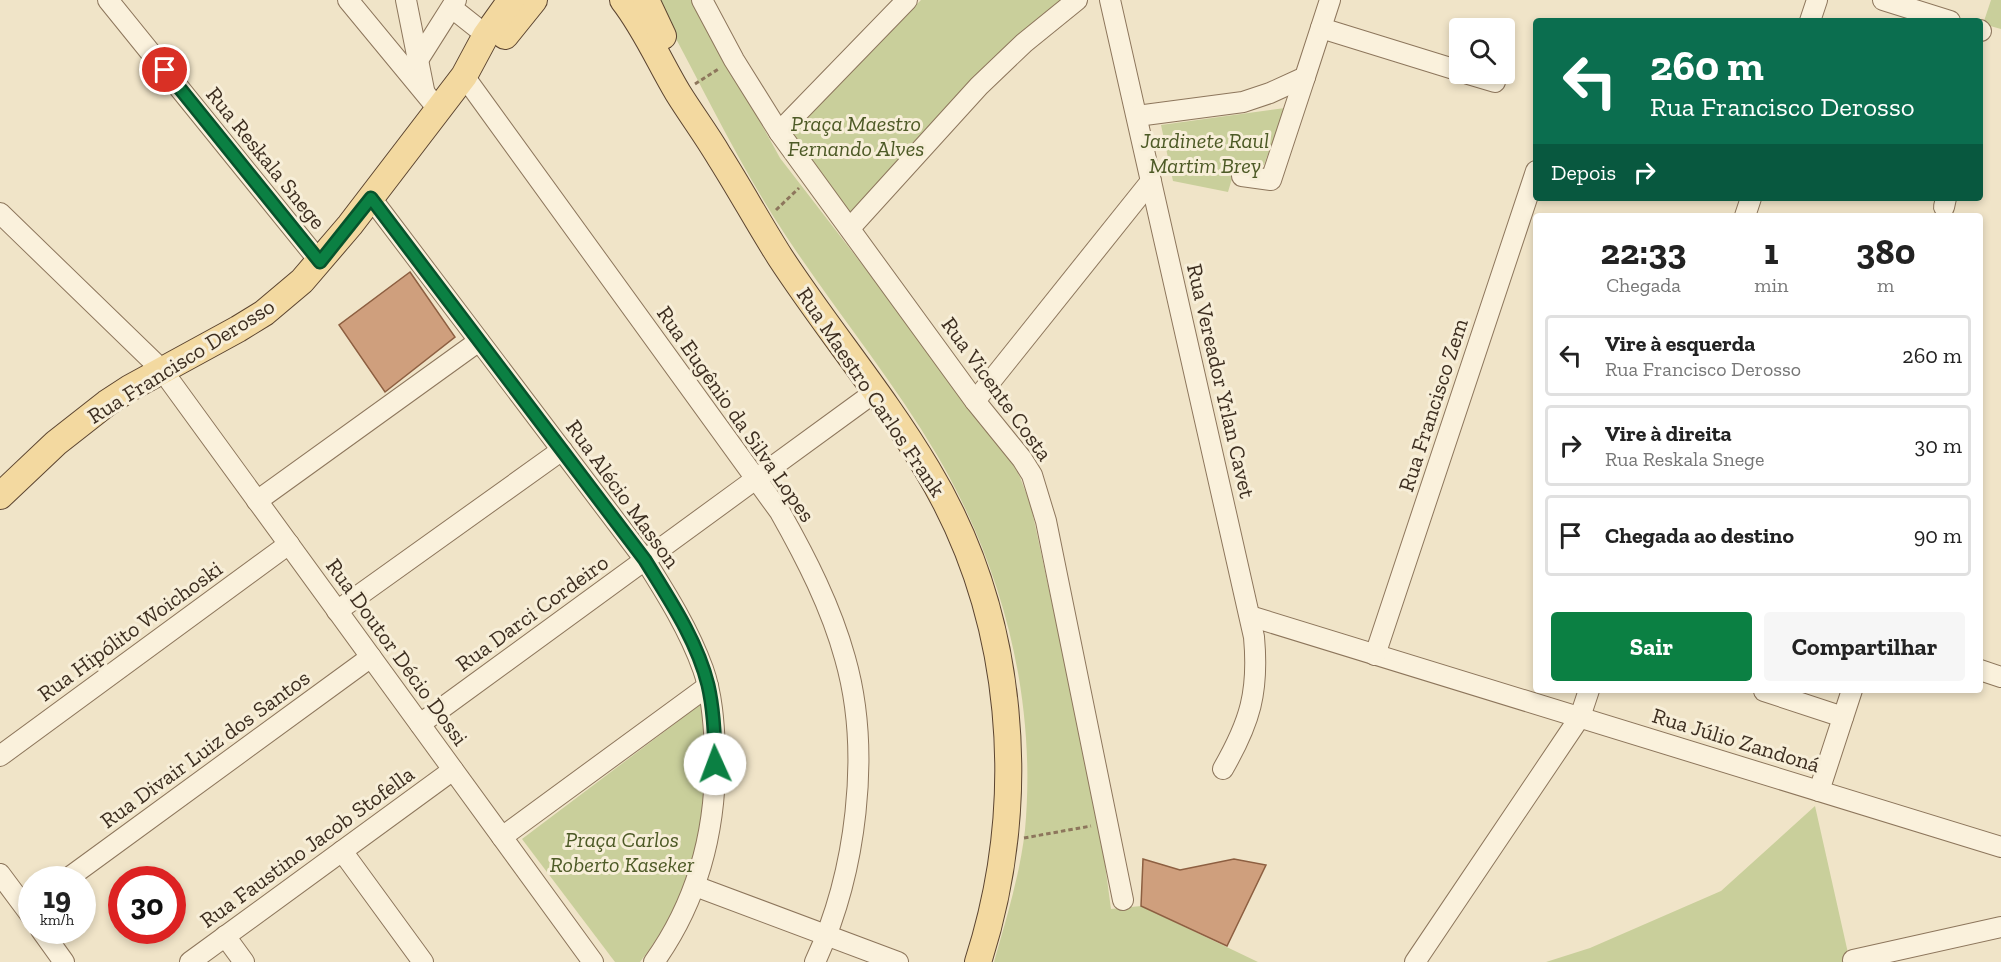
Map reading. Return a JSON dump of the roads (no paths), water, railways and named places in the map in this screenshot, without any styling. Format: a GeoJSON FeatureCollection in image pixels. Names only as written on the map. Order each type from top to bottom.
{"type":"FeatureCollection","features":[{"type":"Feature","properties":{"kind":"main road","name":"Rua Francisco Derosso"},"geometry":{"type":"LineString","coordinates":[[464,76],[486,35],[511,0]]}},
{"type":"Feature","properties":{"kind":"main road","name":"Rua Francisco Derosso"},"geometry":{"type":"LineString","coordinates":[[0,496],[82,421],[130,388],[264,313],[289,292],[320,262],[371,198],[432,101],[464,76],[500,42],[534,0]]}},
{"type":"Feature","properties":{"kind":"main road","name":"Rua Maestro Carlos Frank"},"geometry":{"type":"LineString","coordinates":[[624,0],[782,261],[929,471],[946,502],[972,561],[985,599],[994,637],[1006,710],[1008,791],[1005,841],[993,908],[978,962]]}},
{"type":"Feature","properties":{"kind":"main road","name":"Rua Maestro Carlos Frank"},"geometry":{"type":"LineString","coordinates":[[646,0],[690,86],[719,155]]}},
{"type":"Feature","properties":{"kind":"street","name":"Rua Reskala Snege"},"geometry":{"type":"LineString","coordinates":[[108,0],[320,262]]}},
{"type":"Feature","properties":{"kind":"street"},"geometry":{"type":"LineString","coordinates":[[348,0],[432,101]]}},
{"type":"Feature","properties":{"kind":"street"},"geometry":{"type":"LineString","coordinates":[[406,0],[418,60],[432,101]]}},
{"type":"Feature","properties":{"kind":"street","name":"Rua Vicente Costa"},"geometry":{"type":"LineString","coordinates":[[702,0],[734,60],[779,132],[975,401],[1022,459],[1032,475],[1040,496],[1123,900]]}},
{"type":"Feature","properties":{"kind":"street"},"geometry":{"type":"LineString","coordinates":[[779,132],[908,0]]}},
{"type":"Feature","properties":{"kind":"street"},"geometry":{"type":"LineString","coordinates":[[850,228],[979,86],[1024,43],[1077,0]]}},
{"type":"Feature","properties":{"kind":"street","name":"Rua Vereador Yrlan Cavet"},"geometry":{"type":"LineString","coordinates":[[1110,0],[1250,616],[1256,656],[1255,683],[1245,728],[1223,769]]}},
{"type":"Feature","properties":{"kind":"street"},"geometry":{"type":"LineString","coordinates":[[1242,176],[1271,180],[1330,0]]}},
{"type":"Feature","properties":{"kind":"street"},"geometry":{"type":"LineString","coordinates":[[1811,18],[1817,0]]}},
{"type":"Feature","properties":{"kind":"street"},"geometry":{"type":"LineString","coordinates":[[1883,0],[1940,18]]}},
{"type":"Feature","properties":{"kind":"street"},"geometry":{"type":"LineString","coordinates":[[418,60],[454,4],[486,35]]}},
{"type":"Feature","properties":{"kind":"street"},"geometry":{"type":"LineString","coordinates":[[1321,28],[1449,68]]}},
{"type":"Feature","properties":{"kind":"street","name":"Rua Eugênio da Silva Lopes"},"geometry":{"type":"LineString","coordinates":[[464,76],[757,478],[780,512],[816,580],[845,658],[853,696],[857,754],[854,821],[844,882],[828,936],[815,962]]}},
{"type":"Feature","properties":{"kind":"street"},"geometry":{"type":"LineString","coordinates":[[1137,116],[1243,102],[1305,77]]}},
{"type":"Feature","properties":{"kind":"street","name":"Rua Francisco Zem"},"geometry":{"type":"LineString","coordinates":[[1375,655],[1533,180]]}},
{"type":"Feature","properties":{"kind":"street"},"geometry":{"type":"LineString","coordinates":[[975,401],[1151,181]]}},
{"type":"Feature","properties":{"kind":"street","name":"Rua Alécio Masson"},"geometry":{"type":"LineString","coordinates":[[371,198],[645,560],[686,629],[703,669],[708,686],[715,738],[714,795],[706,851],[695,886],[675,930],[654,962]]}},
{"type":"Feature","properties":{"kind":"street","name":"Rua Doutor Décio Dossi"},"geometry":{"type":"LineString","coordinates":[[0,213],[162,370],[592,962]]}},
{"type":"Feature","properties":{"kind":"street"},"geometry":{"type":"LineString","coordinates":[[257,501],[479,341]]}},
{"type":"Feature","properties":{"kind":"street","name":"Rua Darci Cordeiro"},"geometry":{"type":"LineString","coordinates":[[420,724],[875,392]]}},
{"type":"Feature","properties":{"kind":"street"},"geometry":{"type":"LineString","coordinates":[[337,611],[562,450]]}},
{"type":"Feature","properties":{"kind":"street","name":"Rua Hipólito Woichoski"},"geometry":{"type":"LineString","coordinates":[[0,756],[289,544]]}},
{"type":"Feature","properties":{"kind":"street","name":"Rua Júlio Zandoná"},"geometry":{"type":"LineString","coordinates":[[1250,616],[2001,847]]}},
{"type":"Feature","properties":{"kind":"street","name":"Rua Divair Luiz dos Santos"},"geometry":{"type":"LineString","coordinates":[[85,866],[371,657]]}},
{"type":"Feature","properties":{"kind":"street"},"geometry":{"type":"LineString","coordinates":[[1983,671],[2001,676]]}},
{"type":"Feature","properties":{"kind":"street"},"geometry":{"type":"LineString","coordinates":[[502,837],[708,686]]}},
{"type":"Feature","properties":{"kind":"street"},"geometry":{"type":"LineString","coordinates":[[1415,962],[1580,717],[1588,693]]}},
{"type":"Feature","properties":{"kind":"street"},"geometry":{"type":"LineString","coordinates":[[1767,693],[1843,717]]}},
{"type":"Feature","properties":{"kind":"street"},"geometry":{"type":"LineString","coordinates":[[1819,791],[1851,693]]}},
{"type":"Feature","properties":{"kind":"street","name":"Rua Faustino Jacob Stofella"},"geometry":{"type":"LineString","coordinates":[[190,962],[453,770]]}},
{"type":"Feature","properties":{"kind":"street"},"geometry":{"type":"LineString","coordinates":[[342,851],[423,962]]}},
{"type":"Feature","properties":{"kind":"street"},"geometry":{"type":"LineString","coordinates":[[0,874],[18,896]]}},
{"type":"Feature","properties":{"kind":"street"},"geometry":{"type":"LineString","coordinates":[[695,886],[898,962]]}},
{"type":"Feature","properties":{"kind":"street"},"geometry":{"type":"LineString","coordinates":[[1853,960],[2001,927]]}},
{"type":"Feature","properties":{"kind":"street"},"geometry":{"type":"LineString","coordinates":[[225,936],[244,962]]}},
{"type":"Feature","properties":{"kind":"street"},"geometry":{"type":"LineString","coordinates":[[51,944],[64,962]]}},
{"type":"Feature","properties":{"kind":"park label","name":"Praça Maestro Fernando Alves"},"geometry":{"type":"Point","coordinates":[856,136]}},
{"type":"Feature","properties":{"kind":"park label","name":"Jardinete Raul Martim Brey"},"geometry":{"type":"Point","coordinates":[1205,152]}},
{"type":"Feature","properties":{"kind":"park label","name":"Praça Carlos Roberto Kaseker"},"geometry":{"type":"Point","coordinates":[622,852]}}]}
